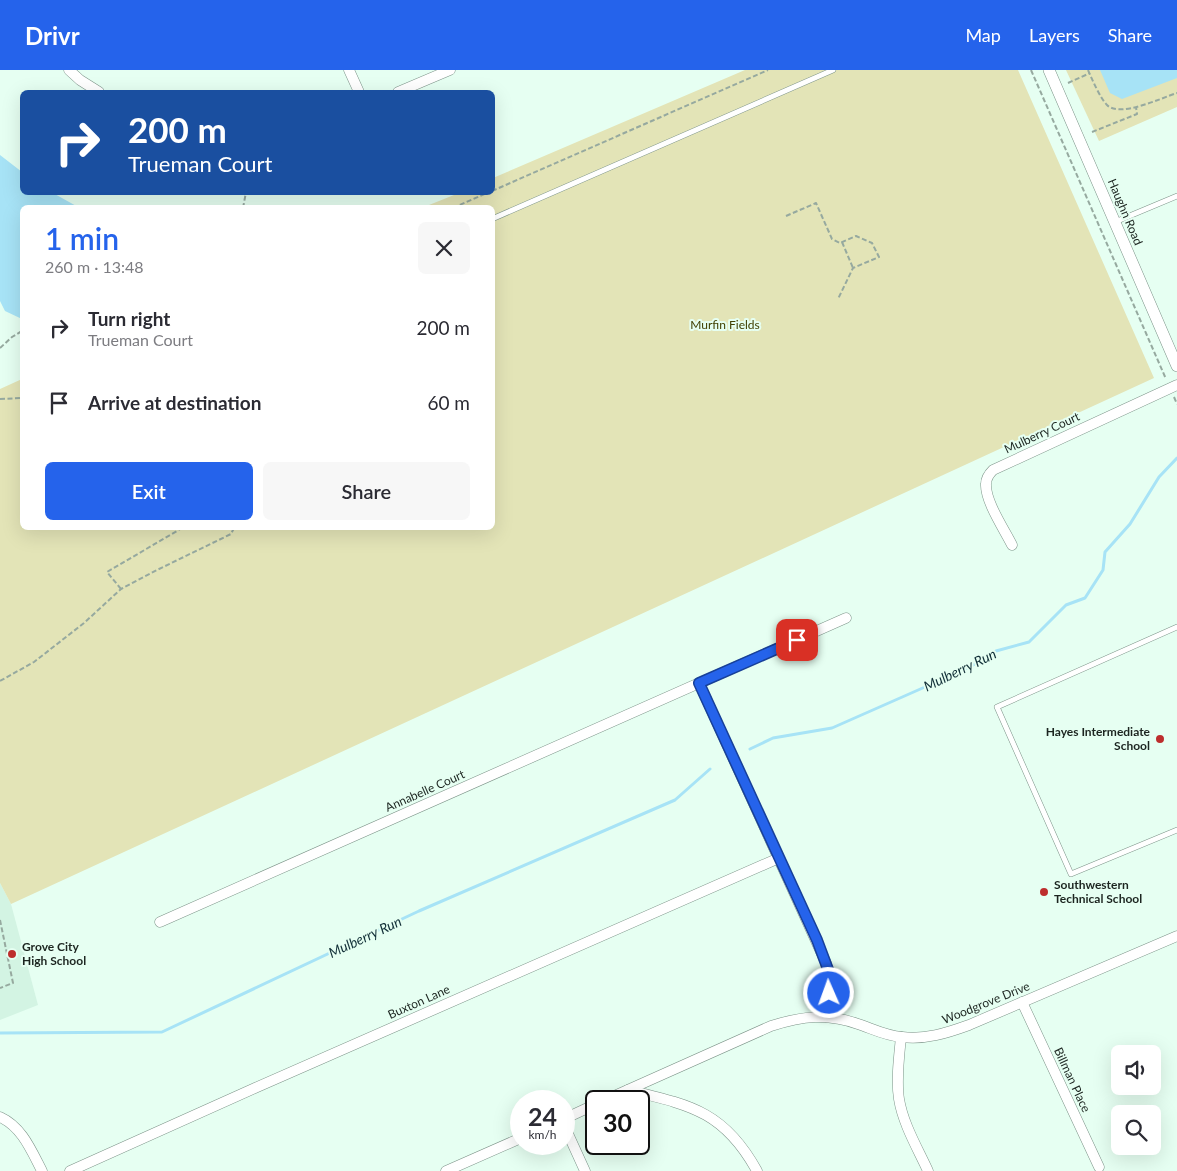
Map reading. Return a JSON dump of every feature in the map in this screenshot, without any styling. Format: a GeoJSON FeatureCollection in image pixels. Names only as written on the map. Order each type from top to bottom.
{"type":"FeatureCollection","features":[{"type":"Feature","properties":{"kind":"street"},"geometry":{"type":"LineString","coordinates":[[69,70],[96,90]]}},
{"type":"Feature","properties":{"kind":"street"},"geometry":{"type":"LineString","coordinates":[[350,70],[358,90]]}},
{"type":"Feature","properties":{"kind":"street"},"geometry":{"type":"LineString","coordinates":[[403,90],[450,70]]}},
{"type":"Feature","properties":{"kind":"street","name":"Haughn Road"},"geometry":{"type":"LineString","coordinates":[[1049,70],[1177,366]]}},
{"type":"Feature","properties":{"kind":"street","name":"Mulberry Court"},"geometry":{"type":"LineString","coordinates":[[1012,545],[988,495],[986,484],[992,470],[1174,387]]}},
{"type":"Feature","properties":{"kind":"street","name":"Annabelle Court"},"geometry":{"type":"LineString","coordinates":[[160,922],[846,618]]}},
{"type":"Feature","properties":{"kind":"street"},"geometry":{"type":"LineString","coordinates":[[699,683],[826,963],[829,983],[826,1017]]}},
{"type":"Feature","properties":{"kind":"street","name":"Buxton Lane"},"geometry":{"type":"LineString","coordinates":[[70,1171],[778,858]]}},
{"type":"Feature","properties":{"kind":"street","name":"Woodgrove Drive"},"geometry":{"type":"LineString","coordinates":[[628,1090],[772,1026],[800,1018],[837,1018],[883,1034],[901,1038],[941,1035],[969,1025],[1177,936]]}},
{"type":"Feature","properties":{"kind":"street","name":"Billman Place"},"geometry":{"type":"LineString","coordinates":[[1022,1002],[1099,1168]]}},
{"type":"Feature","properties":{"kind":"street"},"geometry":{"type":"LineString","coordinates":[[901,1038],[898,1098],[907,1125],[928,1171]]}},
{"type":"Feature","properties":{"kind":"street"},"geometry":{"type":"LineString","coordinates":[[650,1095],[692,1108],[714,1120],[747,1152],[757,1171]]}},
{"type":"Feature","properties":{"kind":"street"},"geometry":{"type":"LineString","coordinates":[[0,1116],[18,1129],[42,1171]]}},
{"type":"Feature","properties":{"kind":"street"},"geometry":{"type":"LineString","coordinates":[[446,1171],[510,1143]]}},
{"type":"Feature","properties":{"kind":"street"},"geometry":{"type":"LineString","coordinates":[[575,1149],[585,1171]]}},
{"type":"Feature","properties":{"kind":"lane"},"geometry":{"type":"LineString","coordinates":[[495,217],[833,70]]}},
{"type":"Feature","properties":{"kind":"lane"},"geometry":{"type":"LineString","coordinates":[[1115,222],[1177,196]]}},
{"type":"Feature","properties":{"kind":"lane"},"geometry":{"type":"LineString","coordinates":[[1177,627],[997,707],[1071,874],[1177,830]]}},
{"type":"Feature","properties":{"kind":"path"},"geometry":{"type":"LineString","coordinates":[[495,190],[768,70]]}},
{"type":"Feature","properties":{"kind":"path"},"geometry":{"type":"LineString","coordinates":[[1031,70],[1174,387],[1177,404]]}},
{"type":"Feature","properties":{"kind":"path"},"geometry":{"type":"LineString","coordinates":[[1088,70],[1107,105],[1118,110],[1136,107],[1177,93]]}},
{"type":"Feature","properties":{"kind":"path"},"geometry":{"type":"LineString","coordinates":[[1056,88],[1090,74]]}},
{"type":"Feature","properties":{"kind":"path"},"geometry":{"type":"LineString","coordinates":[[1092,132],[1137,114],[1136,107]]}},
{"type":"Feature","properties":{"kind":"path"},"geometry":{"type":"LineString","coordinates":[[460,205],[482,195]]}},
{"type":"Feature","properties":{"kind":"path"},"geometry":{"type":"LineString","coordinates":[[786,216],[816,203],[832,239],[842,242],[856,236],[872,243],[879,257],[853,268],[838,299]]}},
{"type":"Feature","properties":{"kind":"path"},"geometry":{"type":"LineString","coordinates":[[842,242],[853,268]]}},
{"type":"Feature","properties":{"kind":"path"},"geometry":{"type":"LineString","coordinates":[[0,348],[20,332]]}},
{"type":"Feature","properties":{"kind":"path"},"geometry":{"type":"LineString","coordinates":[[0,399],[20,398]]}},
{"type":"Feature","properties":{"kind":"path"},"geometry":{"type":"LineString","coordinates":[[121,590],[108,572],[179,530]]}},
{"type":"Feature","properties":{"kind":"path"},"geometry":{"type":"LineString","coordinates":[[0,681],[34,662],[84,623],[121,590],[156,570],[231,534],[233,530]]}},
{"type":"Feature","properties":{"kind":"path"},"geometry":{"type":"LineString","coordinates":[[0,920],[13,983],[0,988]]}},
{"type":"Feature","properties":{"kind":"shaded area","name":"Grove City High School"},"geometry":{"type":"Polygon","coordinates":[[[0,883],[11,904],[38,1005],[0,1020],[0,883]]]}},
{"type":"Feature","properties":{"kind":"green space","name":"Murfin Fields"},"geometry":{"type":"Polygon","coordinates":[[[745,70],[1018,70],[1154,378],[11,904],[0,883],[0,389],[20,380],[20,530],[495,530],[495,205],[429,205],[454,195],[495,195],[495,177],[745,70]]]}},
{"type":"Feature","properties":{"kind":"green space"},"geometry":{"type":"Polygon","coordinates":[[[1066,70],[1177,70],[1177,107],[1099,141],[1066,70]]]}},
{"type":"Feature","properties":{"kind":"water"},"geometry":{"type":"Polygon","coordinates":[[[1100,70],[1177,70],[1177,78],[1122,99],[1110,93],[1100,70]]]}},
{"type":"Feature","properties":{"kind":"water"},"geometry":{"type":"Polygon","coordinates":[[[0,155],[20,170],[20,195],[57,195],[74,205],[20,205],[20,318],[5,311],[0,301],[0,155]]]}},
{"type":"Feature","properties":{"kind":"waterway","name":"Mulberry Run"},"geometry":{"type":"LineString","coordinates":[[750,749],[773,738],[832,728],[968,668],[996,651],[1029,642],[1066,605],[1085,598],[1103,570],[1105,552],[1130,524],[1159,477],[1177,458]]}},
{"type":"Feature","properties":{"kind":"waterway","name":"Mulberry Run"},"geometry":{"type":"LineString","coordinates":[[0,1033],[162,1032],[419,911],[675,800],[710,769]]}},
{"type":"Feature","properties":{"kind":"place","name":"Hayes Intermediate School"},"geometry":{"type":"Point","coordinates":[1160,739]}},
{"type":"Feature","properties":{"kind":"place","name":"Southwestern Technical School"},"geometry":{"type":"Point","coordinates":[1044,892]}},
{"type":"Feature","properties":{"kind":"place","name":"Grove City High School"},"geometry":{"type":"Point","coordinates":[12,954]}},
{"type":"Feature","properties":{"kind":"route"},"geometry":{"type":"LineString","coordinates":[[797,640],[699,683],[817,940],[829,972],[829,993]]}}]}
